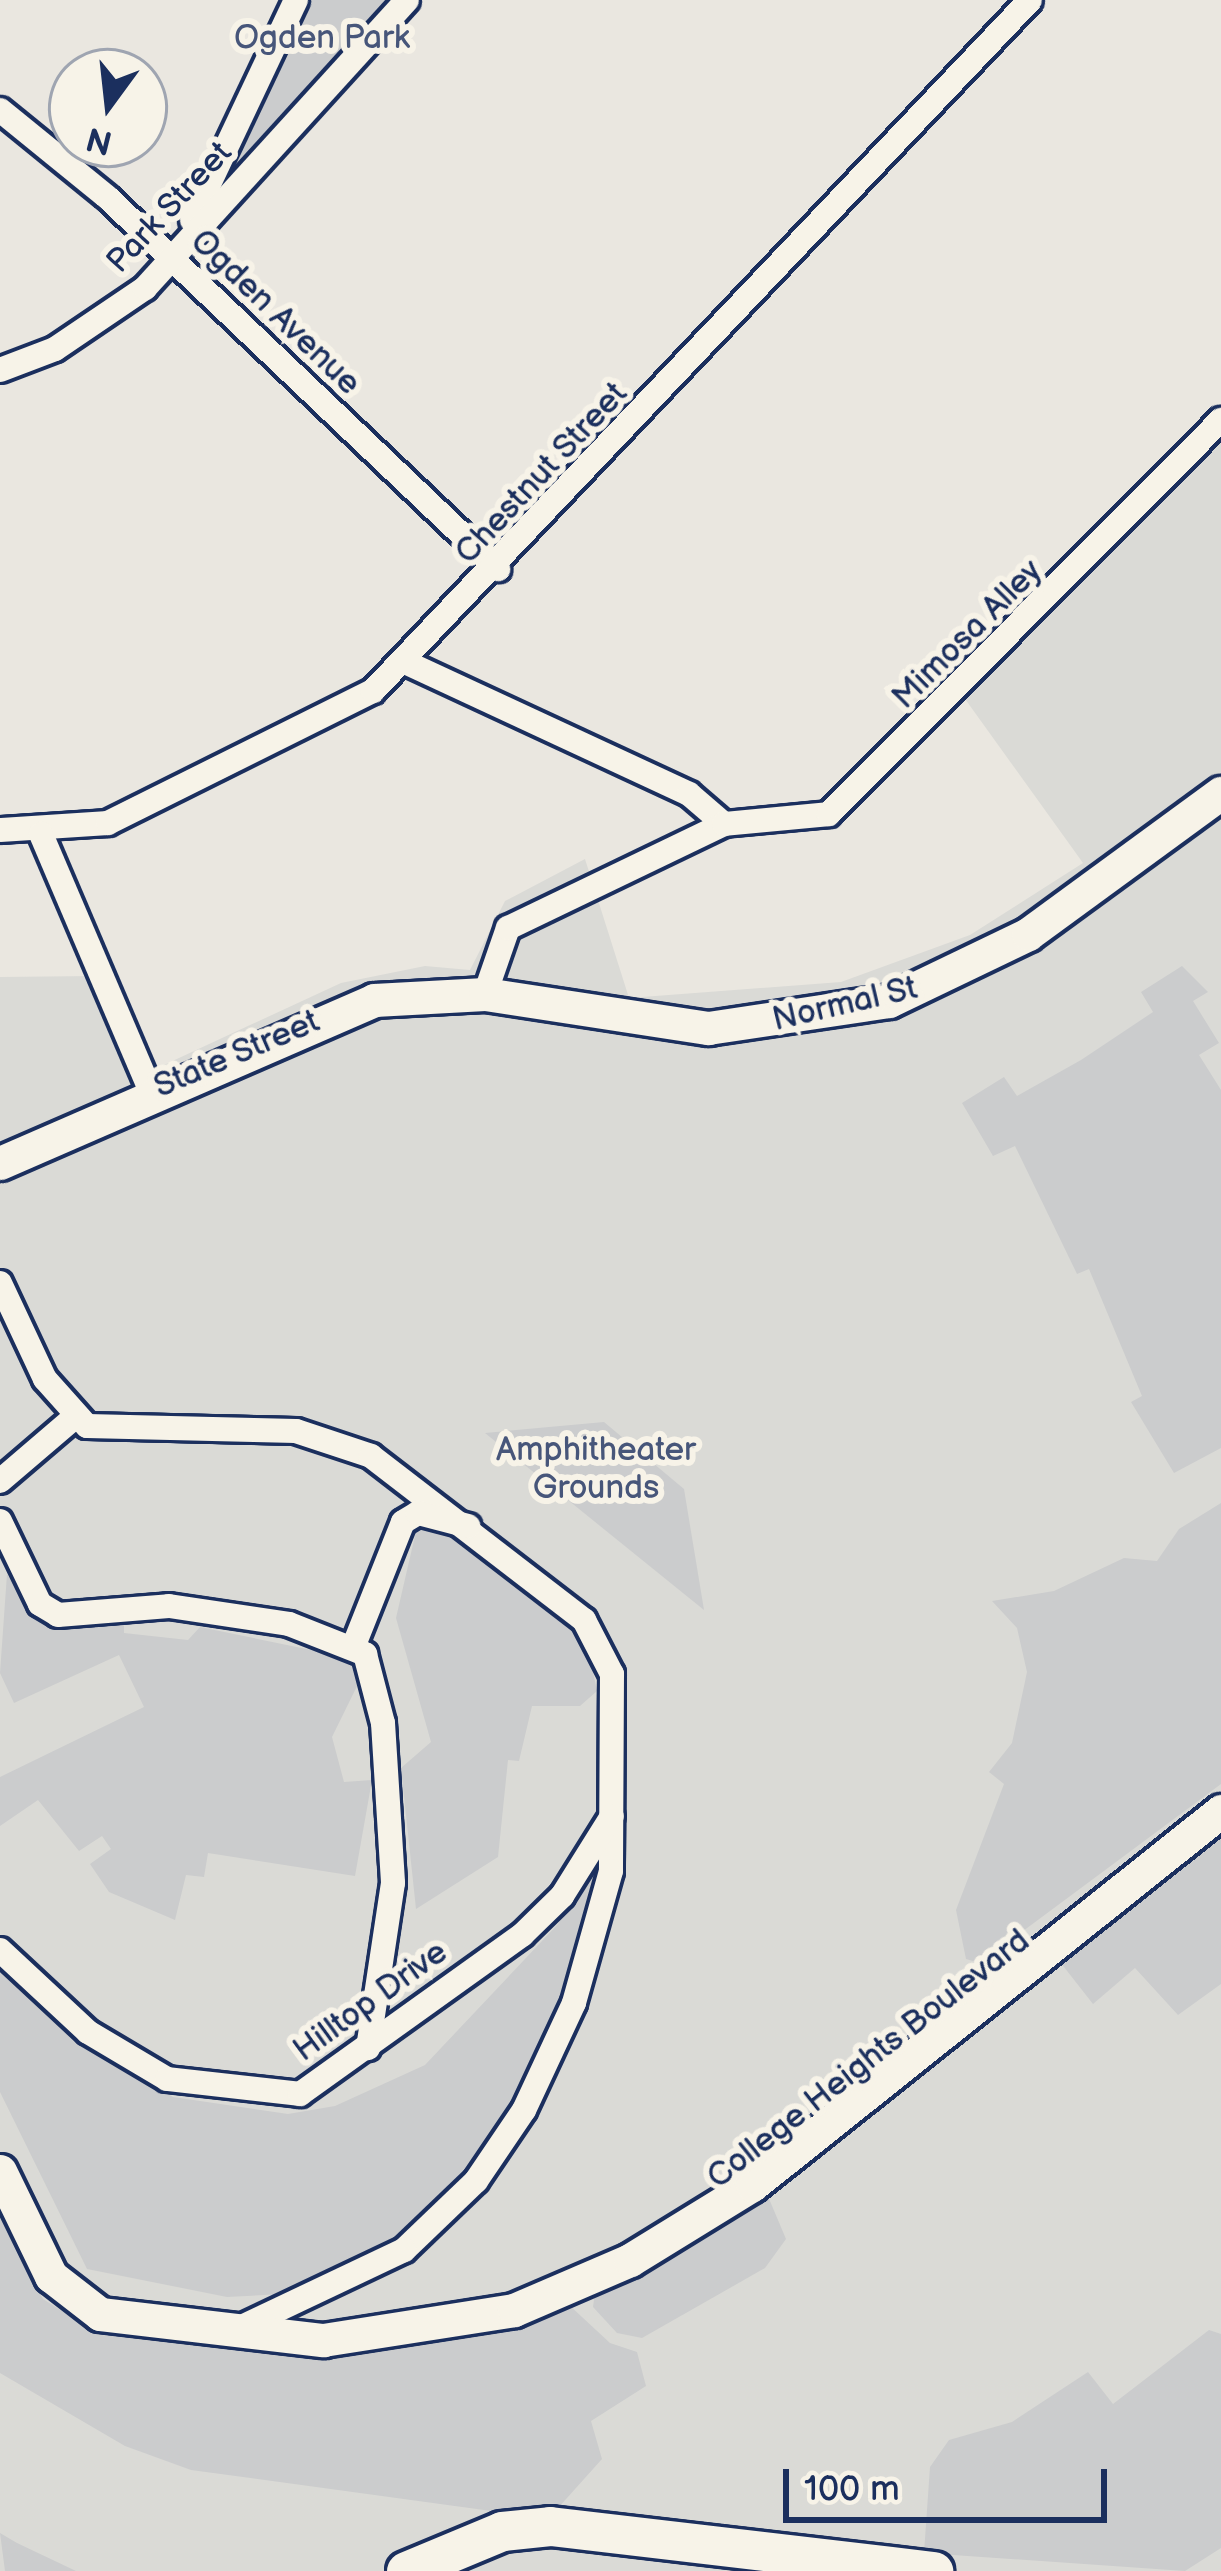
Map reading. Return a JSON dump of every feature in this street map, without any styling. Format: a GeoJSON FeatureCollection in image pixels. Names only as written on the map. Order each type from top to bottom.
{"type":"FeatureCollection","features":[{"type":"Feature","properties":{"kind":"main road"},"geometry":{"type":"LineString","coordinates":[[406,2571],[484,2537],[550,2526],[933,2571]]}},
{"type":"Feature","properties":{"kind":"street"},"geometry":{"type":"LineString","coordinates":[[171,258],[296,0]]}},
{"type":"Feature","properties":{"kind":"street","name":"Park Street"},"geometry":{"type":"LineString","coordinates":[[0,370],[104,320],[171,258],[407,0]]}},
{"type":"Feature","properties":{"kind":"street","name":"Chestnut Street"},"geometry":{"type":"LineString","coordinates":[[0,830],[41,834],[108,823],[217,772],[407,662],[1030,0]]}},
{"type":"Feature","properties":{"kind":"street","name":"Ogden Avenue"},"geometry":{"type":"LineString","coordinates":[[0,110],[171,258],[498,569]]}},
{"type":"Feature","properties":{"kind":"street","name":"Mimosa Alley"},"geometry":{"type":"LineString","coordinates":[[485,994],[508,928],[724,824],[830,814],[1221,420]]}},
{"type":"Feature","properties":{"kind":"street"},"geometry":{"type":"LineString","coordinates":[[407,662],[688,794],[724,824]]}},
{"type":"Feature","properties":{"kind":"street","name":"Normal St"},"geometry":{"type":"LineString","coordinates":[[485,994],[708,1028],[889,1001],[1028,934],[1221,793]]}},
{"type":"Feature","properties":{"kind":"street"},"geometry":{"type":"LineString","coordinates":[[41,834],[151,1092]]}},
{"type":"Feature","properties":{"kind":"street","name":"State Street"},"geometry":{"type":"LineString","coordinates":[[0,1163],[151,1092],[374,1000],[485,994]]}},
{"type":"Feature","properties":{"kind":"street"},"geometry":{"type":"LineString","coordinates":[[0,1283],[75,1418],[103,1428],[296,1431],[370,1456],[475,1528],[602,1640],[614,1813],[611,1871],[574,2003],[493,2162],[375,2270],[240,2328]]}},
{"type":"Feature","properties":{"kind":"street"},"geometry":{"type":"LineString","coordinates":[[0,1481],[75,1418]]}},
{"type":"Feature","properties":{"kind":"street"},"geometry":{"type":"LineString","coordinates":[[354,1645],[409,1516],[475,1528]]}},
{"type":"Feature","properties":{"kind":"street"},"geometry":{"type":"LineString","coordinates":[[0,1521],[40,1604],[58,1615],[169,1606],[354,1645],[374,1673],[393,1883],[368,2048]]}},
{"type":"Feature","properties":{"kind":"street","name":"College Heights Boulevard"},"geometry":{"type":"LineString","coordinates":[[280,2330],[520,2287],[664,2216],[1221,1786]]}},
{"type":"Feature","properties":{"kind":"street","name":"College Heights Boulevard"},"geometry":{"type":"LineString","coordinates":[[0,2171],[51,2276],[76,2302],[125,2319],[280,2330],[323,2340],[432,2328],[514,2310],[630,2260],[752,2185],[1221,1810]]}},
{"type":"Feature","properties":{"kind":"street","name":"Hilltop Drive"},"geometry":{"type":"LineString","coordinates":[[0,1950],[88,2032],[167,2079],[299,2094],[368,2048],[562,1897],[614,1813]]}},
{"type":"Feature","properties":{"kind":"shaded area"},"geometry":{"type":"Polygon","coordinates":[[[1221,420],[1221,2571],[0,2571],[0,977],[94,976],[138,1077],[341,983],[425,966],[470,970],[505,901],[585,859],[629,998],[841,982],[970,935],[1083,863],[955,685],[1221,420]]]}},
{"type":"Feature","properties":{"kind":"green space","name":"Ogden Park"},"geometry":{"type":"Polygon","coordinates":[[[302,0],[405,0],[221,194],[302,0]]]}},
{"type":"Feature","properties":{"kind":"green space"},"geometry":{"type":"Polygon","coordinates":[[[1182,966],[1208,992],[1193,1001],[1219,1043],[1199,1055],[1221,1090],[1221,1448],[1174,1473],[1131,1402],[1142,1396],[1089,1269],[1077,1274],[1015,1146],[993,1156],[962,1103],[1004,1077],[1017,1096],[1081,1060],[1153,1012],[1141,992],[1182,966]]]}},
{"type":"Feature","properties":{"kind":"green space","name":"Amphitheater Grounds"},"geometry":{"type":"Polygon","coordinates":[[[604,1422],[684,1489],[704,1610],[485,1433],[604,1422]]]}},
{"type":"Feature","properties":{"kind":"green space"},"geometry":{"type":"Polygon","coordinates":[[[1221,1503],[1221,1784],[980,1963],[966,1959],[956,1910],[1004,1784],[989,1772],[1012,1743],[1027,1672],[1017,1628],[992,1601],[1054,1591],[1124,1558],[1157,1561],[1179,1529],[1221,1503]]]}},
{"type":"Feature","properties":{"kind":"green space"},"geometry":{"type":"Polygon","coordinates":[[[417,1527],[474,1541],[587,1643],[597,1691],[580,1706],[532,1706],[519,1761],[508,1760],[498,1857],[416,1909],[401,1768],[431,1742],[396,1618],[417,1527]]]}},
{"type":"Feature","properties":{"kind":"green space"},"geometry":{"type":"Polygon","coordinates":[[[7,1574],[34,1614],[124,1621],[124,1633],[188,1640],[200,1627],[355,1659],[362,1676],[332,1737],[344,1782],[372,1780],[355,1876],[208,1853],[204,1877],[186,1875],[175,1920],[109,1892],[90,1864],[111,1849],[102,1836],[79,1851],[38,1800],[0,1826],[0,1777],[144,1707],[119,1655],[14,1703],[0,1673],[7,1574]]]}},
{"type":"Feature","properties":{"kind":"green space"},"geometry":{"type":"Polygon","coordinates":[[[1221,1826],[1221,1984],[1178,2015],[1135,1968],[1093,2004],[1053,1953],[1221,1826]]]}},
{"type":"Feature","properties":{"kind":"green space"},"geometry":{"type":"Polygon","coordinates":[[[611,1834],[560,2022],[496,2144],[375,2266],[300,2293],[227,2297],[87,2269],[0,2092],[0,1967],[94,2051],[173,2097],[288,2114],[335,2106],[425,2065],[558,1924],[611,1834]]]}},
{"type":"Feature","properties":{"kind":"green space"},"geometry":{"type":"Polygon","coordinates":[[[767,2194],[786,2239],[765,2268],[642,2338],[617,2333],[593,2307],[595,2292],[767,2194]]]}},
{"type":"Feature","properties":{"kind":"green space"},"geometry":{"type":"Polygon","coordinates":[[[0,2216],[43,2299],[100,2335],[315,2349],[568,2304],[610,2343],[637,2352],[646,2386],[591,2421],[602,2459],[558,2508],[506,2513],[191,2470],[125,2446],[0,2373],[0,2216]]]}},
{"type":"Feature","properties":{"kind":"green space"},"geometry":{"type":"Polygon","coordinates":[[[1209,2330],[1221,2334],[1221,2548],[1185,2571],[924,2553],[930,2467],[949,2440],[1012,2422],[1088,2372],[1113,2404],[1209,2330]]]}},
{"type":"Feature","properties":{"kind":"green space"},"geometry":{"type":"Polygon","coordinates":[[[0,2533],[17,2543],[76,2571],[5,2571],[0,2533]]]}}]}
